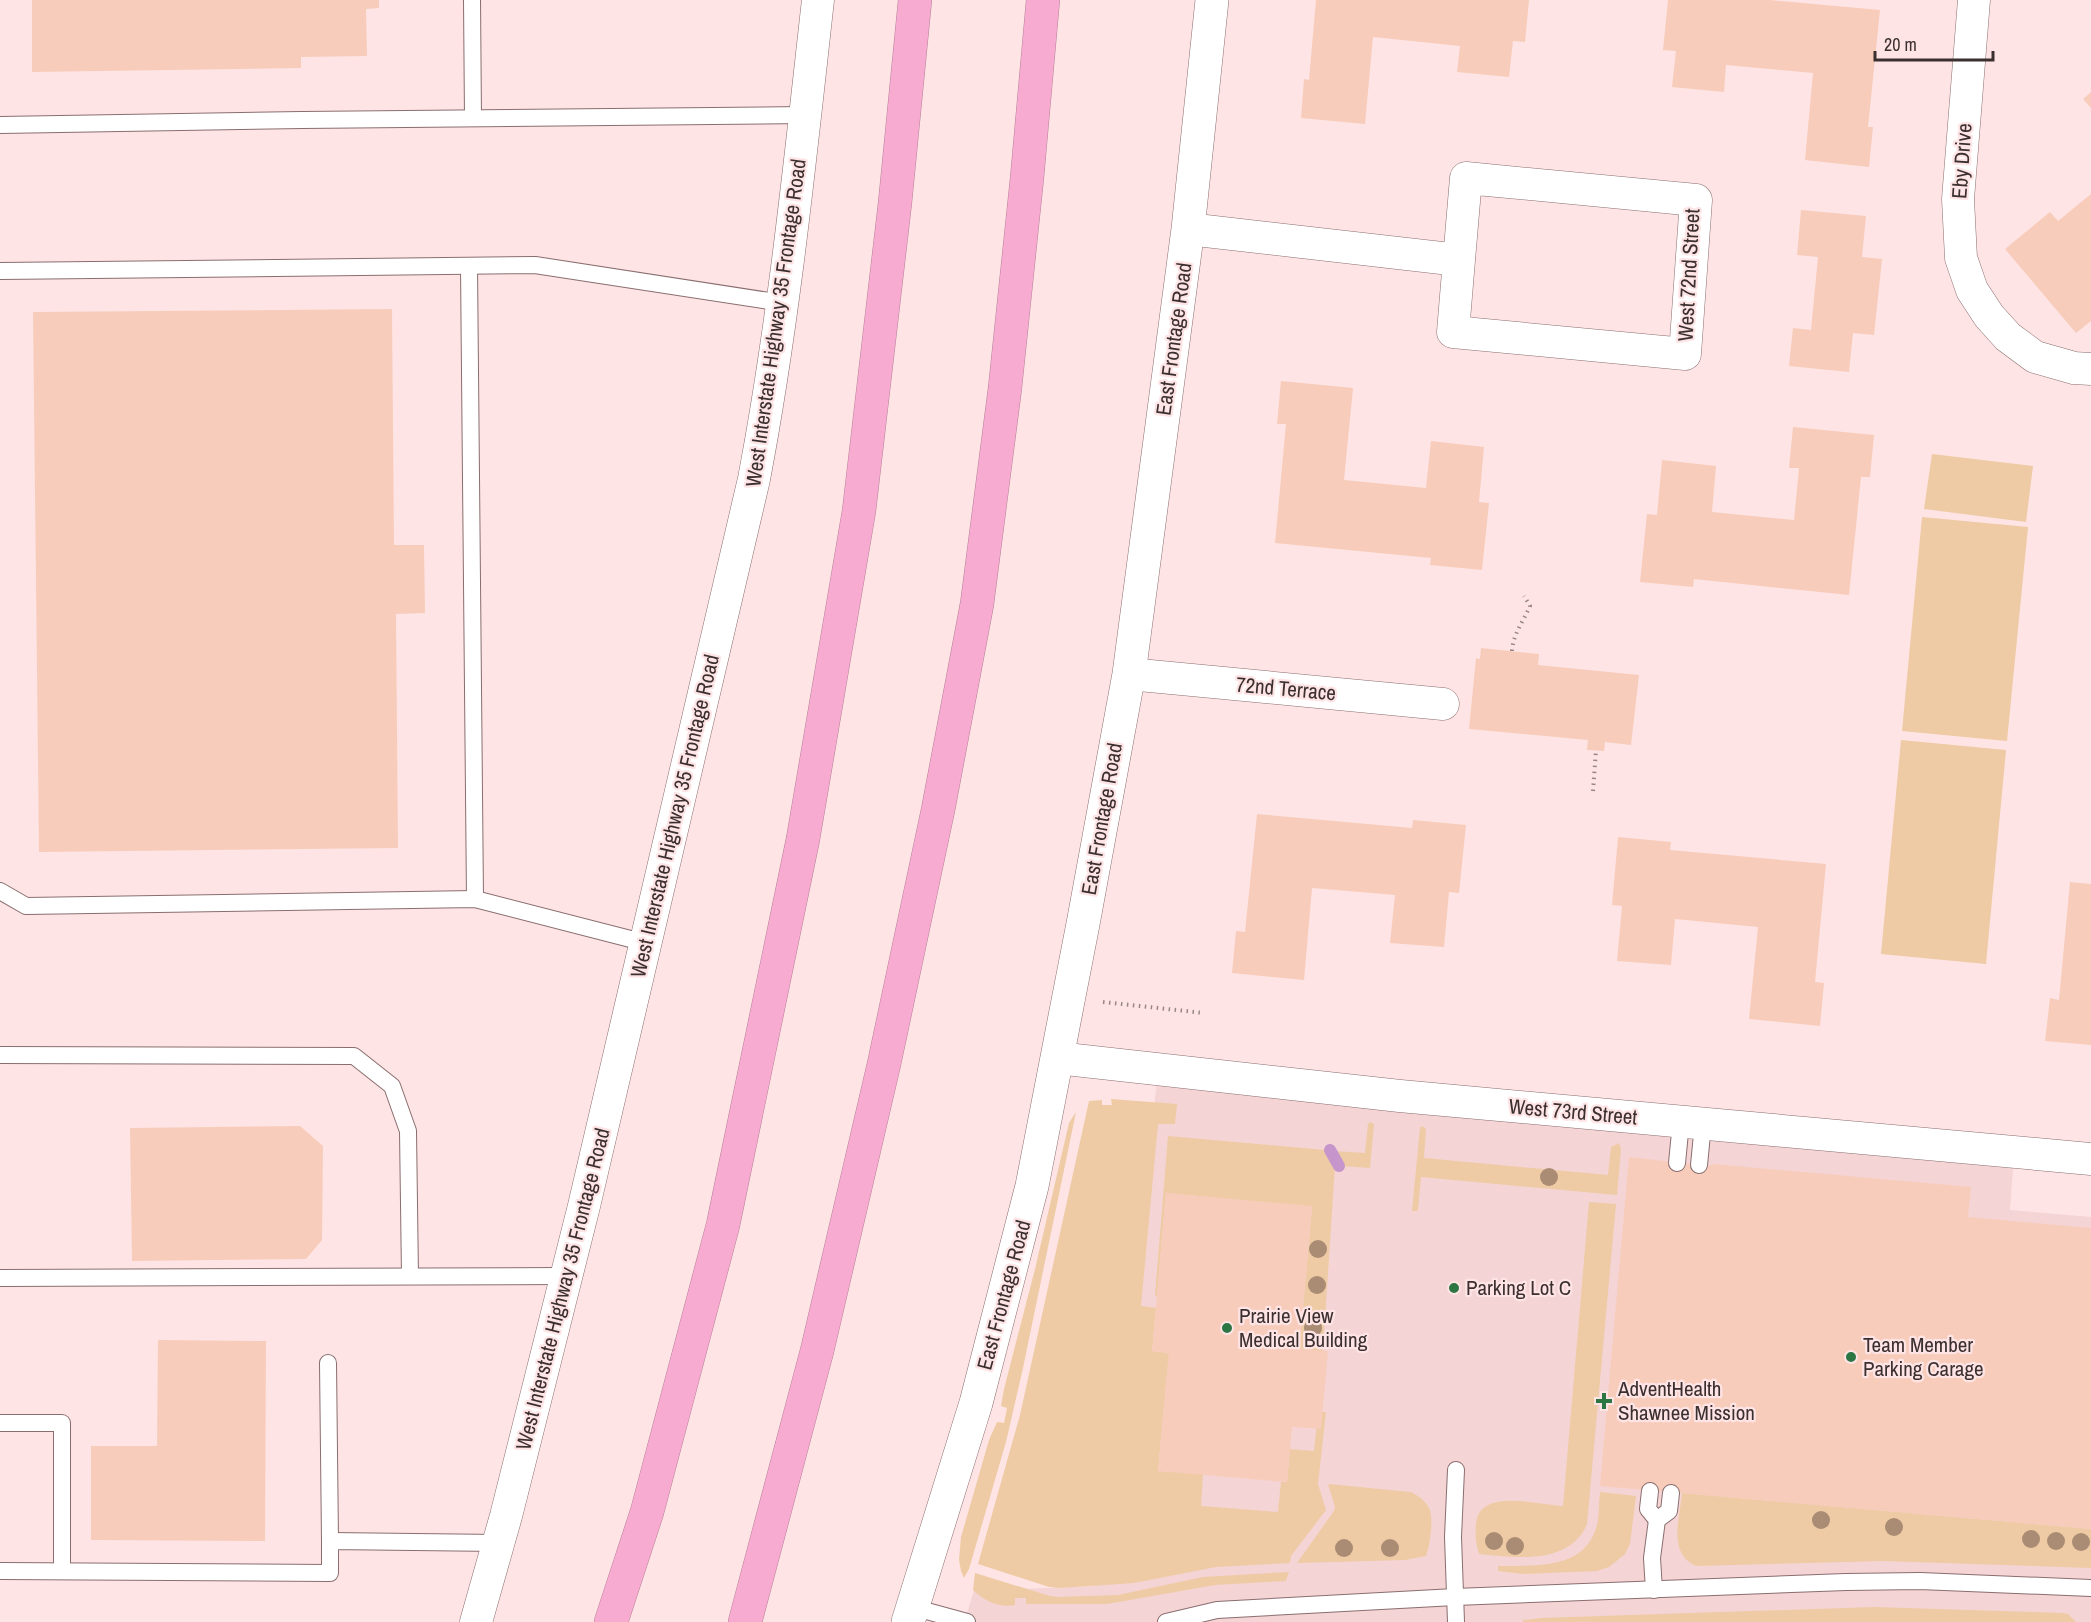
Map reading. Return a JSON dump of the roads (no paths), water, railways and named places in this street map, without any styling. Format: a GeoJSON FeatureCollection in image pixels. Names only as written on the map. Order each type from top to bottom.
{"type":"FeatureCollection","features":[{"type":"Feature","properties":{"kind":"highway"},"geometry":{"type":"LineString","coordinates":[[612,1622],[647,1512],[723,1225],[803,838],[858,511],[895,203],[915,0]]}},
{"type":"Feature","properties":{"kind":"highway"},"geometry":{"type":"LineString","coordinates":[[745,1622],[817,1351],[878,1087],[938,810],[977,604],[1005,388],[1028,178],[1043,0]]}},
{"type":"Feature","properties":{"kind":"street","name":"West Interstate Highway 35 Frontage Road"},"geometry":{"type":"LineString","coordinates":[[476,1622],[499,1543],[567,1276],[754,479],[766,418],[794,224],[818,0]]}},
{"type":"Feature","properties":{"kind":"street","name":"East Frontage Road"},"geometry":{"type":"LineString","coordinates":[[910,1614],[976,1402],[1032,1186],[1129,674],[1188,230],[1212,0]]}},
{"type":"Feature","properties":{"kind":"street","name":"Eby Drive"},"geometry":{"type":"LineString","coordinates":[[1974,0],[1958,199],[1961,258],[1972,290],[1989,316],[2008,337],[2035,357],[2074,368],[2091,369]]}},
{"type":"Feature","properties":{"kind":"street","name":"West 72nd Street"},"geometry":{"type":"LineString","coordinates":[[1466,178],[1696,200],[1684,354],[1453,332],[1459,260],[1466,178]]}},
{"type":"Feature","properties":{"kind":"street"},"geometry":{"type":"LineString","coordinates":[[1188,230],[1459,260]]}},
{"type":"Feature","properties":{"kind":"street","name":"72nd Terrace"},"geometry":{"type":"LineString","coordinates":[[1129,674],[1443,704]]}},
{"type":"Feature","properties":{"kind":"street","name":"West 73rd Street"},"geometry":{"type":"LineString","coordinates":[[1057,1058],[1400,1096],[2091,1159]]}},
{"type":"Feature","properties":{"kind":"lane"},"geometry":{"type":"LineString","coordinates":[[472,0],[472,118]]}},
{"type":"Feature","properties":{"kind":"lane"},"geometry":{"type":"LineString","coordinates":[[0,125],[805,115]]}},
{"type":"Feature","properties":{"kind":"lane"},"geometry":{"type":"LineString","coordinates":[[469,266],[475,899]]}},
{"type":"Feature","properties":{"kind":"lane"},"geometry":{"type":"LineString","coordinates":[[0,271],[535,266],[782,303]]}},
{"type":"Feature","properties":{"kind":"lane"},"geometry":{"type":"LineString","coordinates":[[0,891],[26,906],[475,899],[646,943]]}},
{"type":"Feature","properties":{"kind":"lane"},"geometry":{"type":"LineString","coordinates":[[0,1055],[354,1056],[392,1086],[408,1131],[410,1276]]}},
{"type":"Feature","properties":{"kind":"lane"},"geometry":{"type":"LineString","coordinates":[[1677,1163],[1692,1123]]}},
{"type":"Feature","properties":{"kind":"lane"},"geometry":{"type":"LineString","coordinates":[[1692,1123],[1699,1165]]}},
{"type":"Feature","properties":{"kind":"lane"},"geometry":{"type":"LineString","coordinates":[[0,1278],[567,1276]]}},
{"type":"Feature","properties":{"kind":"lane"},"geometry":{"type":"LineString","coordinates":[[0,1571],[330,1573],[328,1363]]}},
{"type":"Feature","properties":{"kind":"lane"},"geometry":{"type":"LineString","coordinates":[[0,1423],[62,1424],[62,1571]]}},
{"type":"Feature","properties":{"kind":"lane"},"geometry":{"type":"LineString","coordinates":[[1456,1470],[1453,1537],[1456,1622]]}},
{"type":"Feature","properties":{"kind":"lane"},"geometry":{"type":"LineString","coordinates":[[1650,1491],[1648,1509],[1658,1520]]}},
{"type":"Feature","properties":{"kind":"lane"},"geometry":{"type":"LineString","coordinates":[[1654,1590],[1652,1558],[1658,1520],[1669,1511],[1671,1493]]}},
{"type":"Feature","properties":{"kind":"lane"},"geometry":{"type":"LineString","coordinates":[[330,1540],[499,1543]]}},
{"type":"Feature","properties":{"kind":"lane"},"geometry":{"type":"LineString","coordinates":[[1166,1622],[1217,1610],[1654,1590],[1920,1581],[2091,1588]]}},
{"type":"Feature","properties":{"kind":"lane"},"geometry":{"type":"LineString","coordinates":[[910,1614],[967,1622]]}},
{"type":"Feature","properties":{"kind":"waterway"},"geometry":{"type":"LineString","coordinates":[[1330,1150],[1339,1166]]}},
{"type":"Feature","properties":{"kind":"place","name":"Parking Lot C"},"geometry":{"type":"Point","coordinates":[1454,1288]}},
{"type":"Feature","properties":{"kind":"place","name":"Prairie View Medical Building"},"geometry":{"type":"Point","coordinates":[1227,1328]}},
{"type":"Feature","properties":{"kind":"place","name":"Team Member Parking Carage"},"geometry":{"type":"Point","coordinates":[1851,1357]}},
{"type":"Feature","properties":{"kind":"place","name":"AdventHealth Shawnee Mission"},"geometry":{"type":"Point","coordinates":[1604,1401]}}]}
